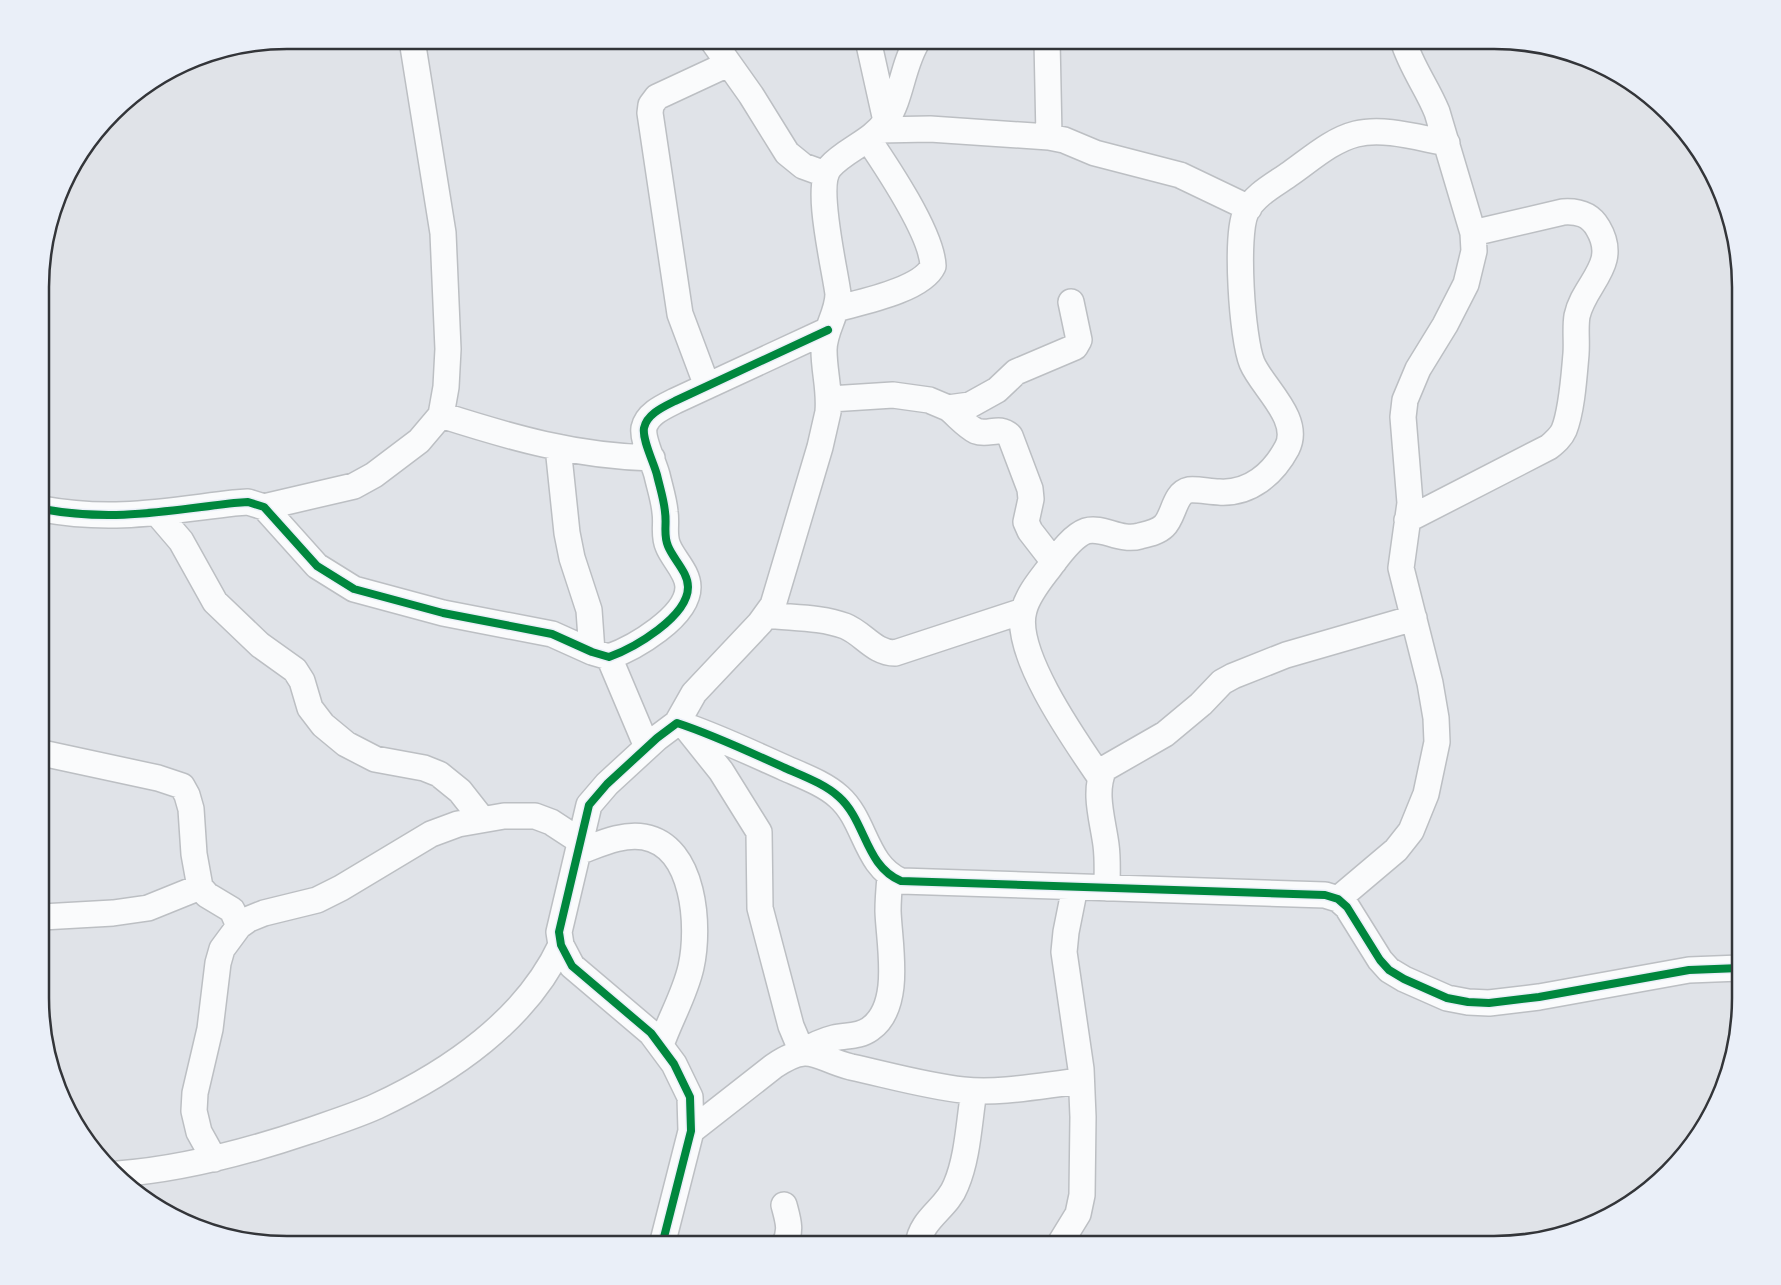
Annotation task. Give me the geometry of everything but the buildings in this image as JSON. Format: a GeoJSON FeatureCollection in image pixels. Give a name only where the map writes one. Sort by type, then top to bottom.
{"type":"FeatureCollection","features":[{"type":"Feature","properties":{"kind":"street"},"geometry":{"type":"LineString","coordinates":[[49,510],[103,516],[157,513],[248,502],[264,507],[332,492],[354,486],[374,475],[419,441],[440,415],[446,386],[448,349],[443,233],[413,49]]}},
{"type":"Feature","properties":{"kind":"street"},"geometry":{"type":"LineString","coordinates":[[718,49],[751,94],[787,153],[803,166],[825,174]]}},
{"type":"Feature","properties":{"kind":"street"},"geometry":{"type":"LineString","coordinates":[[264,507],[317,566],[354,589],[443,613],[552,634],[600,655],[659,629],[682,607],[688,586],[685,575],[666,541],[663,501],[643,430],[646,422],[658,410],[832,320],[927,276],[934,266],[931,252],[877,130],[869,49]]}},
{"type":"Feature","properties":{"kind":"street"},"geometry":{"type":"LineString","coordinates":[[664,1236],[691,1131],[690,1097],[674,1064],[661,1045],[645,1028],[581,974],[566,957],[561,945],[561,922],[589,805],[607,784],[647,747],[681,724],[694,693],[767,615],[778,594],[820,447],[830,399],[824,351],[838,294],[824,202],[825,174],[836,161],[877,130],[898,96],[906,66],[914,49]]}},
{"type":"Feature","properties":{"kind":"street"},"geometry":{"type":"LineString","coordinates":[[1047,49],[1049,137]]}},
{"type":"Feature","properties":{"kind":"street"},"geometry":{"type":"LineString","coordinates":[[1338,898],[1396,850],[1410,831],[1426,794],[1437,742],[1436,718],[1430,683],[1401,568],[1410,503],[1403,431],[1405,400],[1418,369],[1445,325],[1466,284],[1474,251],[1473,233],[1431,96],[1410,61],[1407,49]]}},
{"type":"Feature","properties":{"kind":"street"},"geometry":{"type":"LineString","coordinates":[[707,386],[680,314],[650,112],[651,105],[657,97],[728,64]]}},
{"type":"Feature","properties":{"kind":"street"},"geometry":{"type":"LineString","coordinates":[[877,130],[930,129],[1049,137],[1064,140],[1096,153],[1180,175],[1249,208]]}},
{"type":"Feature","properties":{"kind":"street"},"geometry":{"type":"LineString","coordinates":[[1100,777],[1063,722],[1041,682],[1024,635],[1023,610],[1054,562],[1074,539],[1085,532],[1094,530],[1128,539],[1156,531],[1164,526],[1172,515],[1178,498],[1189,490],[1223,492],[1250,488],[1259,482],[1281,459],[1287,449],[1291,440],[1286,417],[1276,396],[1257,373],[1248,347],[1240,248],[1242,223],[1249,208],[1263,193],[1326,148],[1354,134],[1386,133],[1446,143]]}},
{"type":"Feature","properties":{"kind":"street"},"geometry":{"type":"LineString","coordinates":[[1407,520],[1549,447],[1558,439],[1564,431],[1567,418],[1576,353],[1577,315],[1604,262],[1602,234],[1594,221],[1575,211],[1563,212],[1473,233]]}},
{"type":"Feature","properties":{"kind":"street"},"geometry":{"type":"LineString","coordinates":[[948,408],[970,405],[982,400],[997,390],[1016,372],[1075,347],[1079,340],[1071,302]]}},
{"type":"Feature","properties":{"kind":"street"},"geometry":{"type":"LineString","coordinates":[[830,399],[865,396],[912,397],[929,400],[948,408],[975,430],[982,432],[998,430],[1010,436],[1030,489],[1031,500],[1026,522],[1030,531],[1054,562]]}},
{"type":"Feature","properties":{"kind":"street"},"geometry":{"type":"LineString","coordinates":[[440,415],[508,436],[558,447],[610,457],[652,458]]}},
{"type":"Feature","properties":{"kind":"street"},"geometry":{"type":"LineString","coordinates":[[558,447],[567,534],[600,655],[647,747]]}},
{"type":"Feature","properties":{"kind":"street"},"geometry":{"type":"LineString","coordinates":[[157,513],[181,541],[215,602],[260,645],[295,670],[302,681],[310,708],[323,725],[346,744],[375,759],[424,768],[438,774],[460,791],[482,819]]}},
{"type":"Feature","properties":{"kind":"street"},"geometry":{"type":"LineString","coordinates":[[767,615],[833,622],[856,631],[883,651],[895,653],[1023,610]]}},
{"type":"Feature","properties":{"kind":"street"},"geometry":{"type":"LineString","coordinates":[[1107,888],[1108,865],[1100,795],[1100,777],[1104,769],[1165,734],[1201,704],[1222,682],[1233,676],[1286,655],[1414,618]]}},
{"type":"Feature","properties":{"kind":"street"},"geometry":{"type":"LineString","coordinates":[[681,724],[713,735],[832,791],[841,798],[873,856],[890,877],[901,881],[1309,893],[1338,898],[1347,907],[1380,960],[1389,970],[1404,980],[1447,998],[1468,1002],[1489,1003],[1539,997],[1689,970],[1732,968]]}},
{"type":"Feature","properties":{"kind":"street"},"geometry":{"type":"LineString","coordinates":[[681,724],[721,771],[759,832],[760,908],[791,1026],[802,1052]]}},
{"type":"Feature","properties":{"kind":"street"},"geometry":{"type":"LineString","coordinates":[[49,755],[158,778],[182,786],[191,809],[194,854],[200,887],[207,895],[232,910],[240,926]]}},
{"type":"Feature","properties":{"kind":"street"},"geometry":{"type":"LineString","coordinates":[[214,1159],[199,1132],[194,1110],[195,1093],[210,1029],[218,963],[222,949],[240,926],[249,919],[317,900],[341,888],[431,834],[458,824],[521,814],[535,816],[551,822],[579,847]]}},
{"type":"Feature","properties":{"kind":"street"},"geometry":{"type":"LineString","coordinates":[[579,847],[621,838],[643,836],[653,839],[668,849],[684,868],[688,879],[694,932],[691,966],[661,1045]]}},
{"type":"Feature","properties":{"kind":"street"},"geometry":{"type":"LineString","coordinates":[[691,1131],[786,1057],[802,1052],[821,1042],[861,1034],[878,1022],[889,997],[892,967],[888,912],[890,877]]}},
{"type":"Feature","properties":{"kind":"street"},"geometry":{"type":"LineString","coordinates":[[49,917],[113,913],[148,908],[200,887]]}},
{"type":"Feature","properties":{"kind":"street"},"geometry":{"type":"LineString","coordinates":[[1065,1236],[1078,1214],[1082,1195],[1083,1117],[1078,1038],[1064,952],[1075,887]]}},
{"type":"Feature","properties":{"kind":"street"},"geometry":{"type":"LineString","coordinates":[[125,1173],[171,1168],[258,1148],[383,1103],[439,1072],[495,1030],[528,997],[550,967],[561,945]]}},
{"type":"Feature","properties":{"kind":"street"},"geometry":{"type":"LineString","coordinates":[[802,1052],[813,1053],[849,1066],[945,1088],[974,1090],[1081,1081]]}},
{"type":"Feature","properties":{"kind":"street"},"geometry":{"type":"LineString","coordinates":[[920,1236],[923,1226],[950,1198],[957,1184],[974,1090]]}},
{"type":"Feature","properties":{"kind":"street"},"geometry":{"type":"LineString","coordinates":[[784,1205],[789,1226],[788,1236]]}},
{"type":"Feature","properties":{"kind":"cycle path"},"geometry":{"type":"LineString","coordinates":[[49,510],[92,515],[116,515],[162,512],[248,502],[264,507],[317,566],[354,589],[443,613],[552,634],[592,652],[609,657],[645,639],[670,620],[686,598],[688,587],[686,576],[670,551],[665,534],[663,498],[644,433],[648,419],[675,401],[828,330]]}},
{"type":"Feature","properties":{"kind":"cycle path"},"geometry":{"type":"LineString","coordinates":[[664,1236],[691,1131],[690,1097],[674,1064],[651,1033],[572,966],[561,945],[559,932],[589,805],[607,784],[657,738],[677,723],[745,750],[814,781],[833,792],[848,807],[880,865],[889,874],[901,881],[1325,895],[1338,899],[1347,907],[1380,960],[1389,970],[1404,979],[1447,998],[1468,1002],[1489,1003],[1539,997],[1689,970],[1732,968]]}}]}
